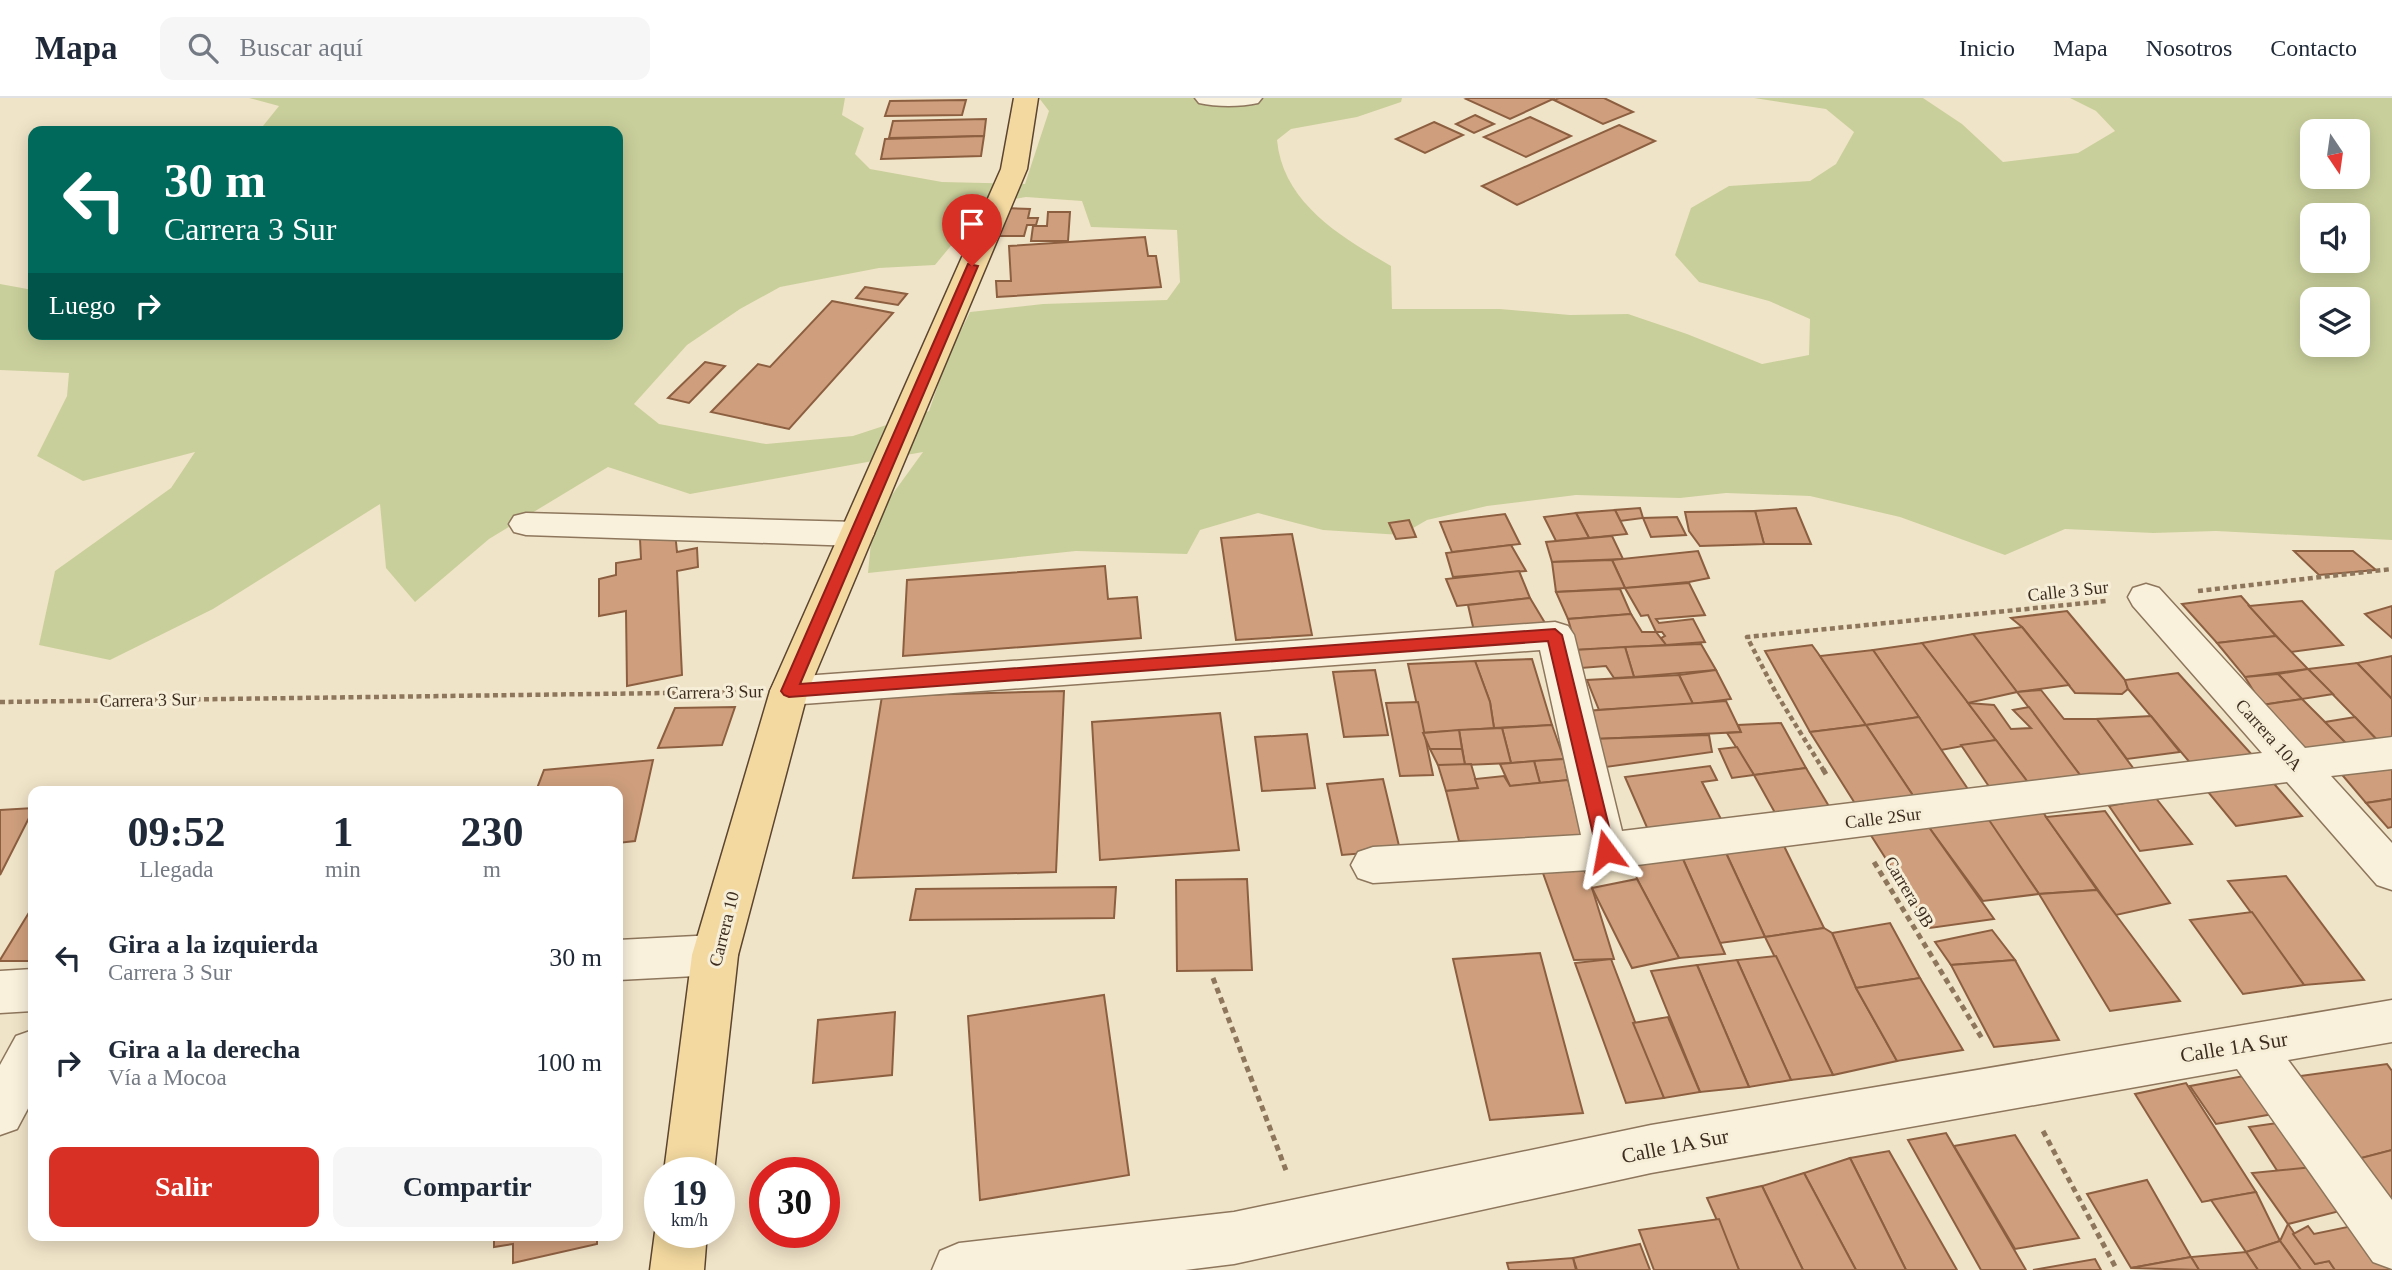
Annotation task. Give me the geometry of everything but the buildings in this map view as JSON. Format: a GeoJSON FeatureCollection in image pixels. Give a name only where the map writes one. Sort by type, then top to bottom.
{"type":"FeatureCollection","features":[{"type":"Feature","properties":{"kind":"main road","name":"Carrera 10"},"geometry":{"type":"LineString","coordinates":[[691,1157],[715,955],[789,691],[1014,169],[1026,98]]}},
{"type":"Feature","properties":{"kind":"main road"},"geometry":{"type":"LineString","coordinates":[[677,1270],[679,1248]]}},
{"type":"Feature","properties":{"kind":"street"},"geometry":{"type":"LineString","coordinates":[[1207,98],[1250,98]]}},
{"type":"Feature","properties":{"kind":"street"},"geometry":{"type":"LineString","coordinates":[[526,524],[857,534]]}},
{"type":"Feature","properties":{"kind":"street","name":"Carrera 10A"},"geometry":{"type":"LineString","coordinates":[[2147,597],[2392,872]]}},
{"type":"Feature","properties":{"kind":"street","name":"Carrera 3 Sur"},"geometry":{"type":"LineString","coordinates":[[789,691],[1555,635],[1606,851]]}},
{"type":"Feature","properties":{"kind":"street","name":"Calle 2Sur"},"geometry":{"type":"LineString","coordinates":[[1373,865],[1606,851],[2392,753]]}},
{"type":"Feature","properties":{"kind":"street"},"geometry":{"type":"LineString","coordinates":[[623,960],[715,955]]}},
{"type":"Feature","properties":{"kind":"street"},"geometry":{"type":"LineString","coordinates":[[0,992],[28,990]]}},
{"type":"Feature","properties":{"kind":"street","name":"Calle 1A Sur"},"geometry":{"type":"LineString","coordinates":[[959,1270],[1234,1238],[1651,1149],[2014,1084],[2392,1021]]}},
{"type":"Feature","properties":{"kind":"street"},"geometry":{"type":"LineString","coordinates":[[2248,1045],[2392,1243]]}},
{"type":"Feature","properties":{"kind":"street"},"geometry":{"type":"LineString","coordinates":[[0,1112],[28,1061]]}},
{"type":"Feature","properties":{"kind":"path","name":"Calle 3 Sur"},"geometry":{"type":"LineString","coordinates":[[1747,637],[2147,597],[2392,569]]}},
{"type":"Feature","properties":{"kind":"path","name":"Carrera 9B"},"geometry":{"type":"LineString","coordinates":[[1747,637],[1776,693],[1854,822],[1886,886],[2014,1084],[2117,1270]]}},
{"type":"Feature","properties":{"kind":"path","name":"Carrera 3 Sur"},"geometry":{"type":"LineString","coordinates":[[0,702],[789,691]]}},
{"type":"Feature","properties":{"kind":"path"},"geometry":{"type":"LineString","coordinates":[[1213,978],[1292,1185]]}},
{"type":"Feature","properties":{"kind":"green space"},"geometry":{"type":"Polygon","coordinates":[[[249,98],[845,98],[842,115],[864,128],[855,154],[870,169],[942,182],[1025,184],[1049,111],[1039,98],[1402,98],[1401,102],[1357,117],[1291,129],[1277,140],[1290,182],[1303,200],[1335,230],[1391,266],[1392,309],[1500,309],[1570,315],[1628,314],[1762,364],[1809,355],[1810,319],[1769,301],[1699,282],[1675,255],[1691,208],[1729,186],[1810,181],[1836,164],[1854,132],[1826,109],[1754,98],[1923,98],[1962,124],[2003,162],[2078,153],[2115,131],[2096,111],[2070,98],[2392,98],[2392,540],[2216,531],[2153,533],[2065,529],[2005,555],[1900,517],[1810,496],[1726,493],[1680,498],[1576,495],[1487,506],[1427,520],[1401,535],[1323,530],[1258,513],[1200,530],[1187,554],[1076,551],[868,573],[873,521],[923,452],[690,494],[608,467],[489,539],[415,602],[386,568],[380,504],[213,609],[110,660],[39,645],[55,571],[171,488],[195,452],[83,481],[37,456],[67,396],[69,373],[0,370],[0,284],[28,289],[28,340],[623,340],[623,126],[263,126],[279,106],[249,98]],[[1026,197],[967,207],[959,236],[935,265],[879,268],[780,287],[740,309],[687,345],[634,404],[659,424],[766,444],[853,436],[929,411],[947,359],[970,312],[1043,304],[1167,300],[1180,282],[1177,230],[1091,227],[1082,201],[1026,197]]]}},
{"type":"Feature","properties":{"kind":"route"},"geometry":{"type":"LineString","coordinates":[[972,266],[789,691],[1555,635],[1606,851]]}}]}
